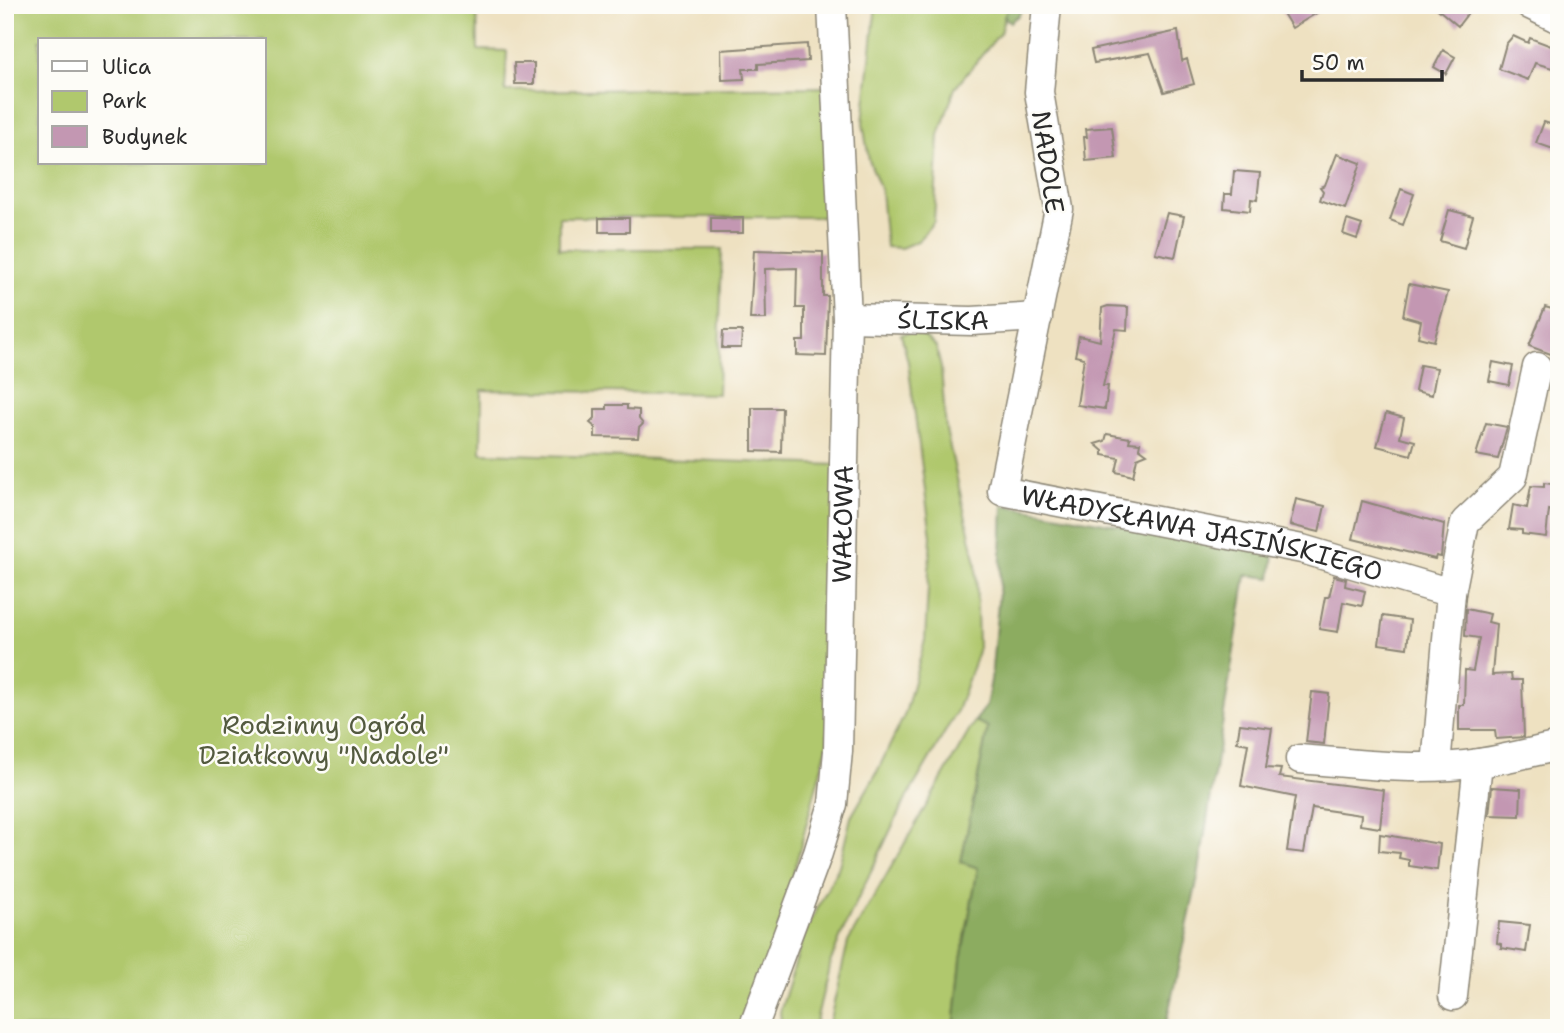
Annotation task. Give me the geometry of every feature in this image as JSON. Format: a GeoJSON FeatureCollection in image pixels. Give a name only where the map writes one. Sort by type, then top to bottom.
{"type":"FeatureCollection","features":[{"type":"Feature","properties":{"kind":"street","name":"WAŁOWA"},"geometry":{"type":"LineString","coordinates":[[753,1028],[818,853],[833,804],[838,751],[847,318],[832,5]]}},
{"type":"Feature","properties":{"kind":"street","name":"NADOLE"},"geometry":{"type":"LineString","coordinates":[[1038,317],[1059,209],[1039,92],[1047,5]]}},
{"type":"Feature","properties":{"kind":"street"},"geometry":{"type":"LineString","coordinates":[[1530,5],[1559,19]]}},
{"type":"Feature","properties":{"kind":"street","name":"ŚLISKA"},"geometry":{"type":"LineString","coordinates":[[847,318],[972,321],[1038,317]]}},
{"type":"Feature","properties":{"kind":"street","name":"WŁADYSŁAWA JASIŃSKIEGO"},"geometry":{"type":"LineString","coordinates":[[1038,317],[1002,491],[1302,549],[1451,593]]}},
{"type":"Feature","properties":{"kind":"street"},"geometry":{"type":"LineString","coordinates":[[1436,766],[1451,593],[1465,523],[1513,477],[1537,367]]}},
{"type":"Feature","properties":{"kind":"street"},"geometry":{"type":"LineString","coordinates":[[1300,759],[1381,766],[1436,766],[1478,763],[1559,746]]}},
{"type":"Feature","properties":{"kind":"street"},"geometry":{"type":"LineString","coordinates":[[1453,996],[1478,763]]}},
{"type":"Feature","properties":{"kind":"green space","name":"Rodzinny Ogród Działkowy \"Nadole\""},"geometry":{"type":"Polygon","coordinates":[[[5,5],[477,5],[478,50],[507,51],[505,91],[829,87],[835,217],[559,217],[559,249],[722,249],[718,394],[482,390],[481,453],[837,465],[828,743],[774,946],[742,1028],[5,1028],[5,5]]]}},
{"type":"Feature","properties":{"kind":"green space"},"geometry":{"type":"Polygon","coordinates":[[[876,5],[1008,5],[1000,33],[955,88],[939,135],[934,221],[918,241],[901,248],[886,247],[881,190],[869,160],[863,123],[876,5]]]}},
{"type":"Feature","properties":{"kind":"green space"},"geometry":{"type":"Polygon","coordinates":[[[1008,5],[1023,5],[1019,15],[1010,22],[1004,17],[1008,5]]]}},
{"type":"Feature","properties":{"kind":"green space"},"geometry":{"type":"Polygon","coordinates":[[[918,330],[936,347],[941,368],[946,430],[976,563],[978,651],[957,711],[900,810],[845,926],[830,963],[815,1025],[813,1028],[782,1028],[780,1012],[804,935],[839,866],[851,817],[876,774],[905,714],[925,640],[931,536],[908,362],[901,334],[918,330]]]}},
{"type":"Feature","properties":{"kind":"green space"},"geometry":{"type":"Polygon","coordinates":[[[1003,505],[1274,553],[1271,578],[1246,575],[1198,877],[1165,1028],[954,1028],[961,960],[978,868],[961,862],[988,727],[975,721],[986,706],[991,680],[1000,580],[1003,505]]]}},
{"type":"Feature","properties":{"kind":"green space"},"geometry":{"type":"Polygon","coordinates":[[[975,721],[988,726],[961,862],[978,867],[961,960],[954,1028],[828,1028],[848,942],[975,721]]]}},
{"type":"Feature","properties":{"kind":"building"},"geometry":{"type":"Polygon","coordinates":[[[1278,5],[1330,5],[1292,28],[1278,5]]]}},
{"type":"Feature","properties":{"kind":"building"},"geometry":{"type":"Polygon","coordinates":[[[1433,5],[1474,5],[1458,26],[1433,5]]]}},
{"type":"Feature","properties":{"kind":"building"},"geometry":{"type":"Polygon","coordinates":[[[1178,31],[1182,61],[1187,59],[1194,84],[1164,92],[1150,53],[1094,63],[1091,50],[1178,31]]]}},
{"type":"Feature","properties":{"kind":"building"},"geometry":{"type":"Polygon","coordinates":[[[1513,36],[1528,43],[1530,38],[1559,49],[1559,70],[1535,63],[1528,80],[1499,69],[1506,44],[1513,36]]]}},
{"type":"Feature","properties":{"kind":"building"},"geometry":{"type":"Polygon","coordinates":[[[807,44],[808,61],[758,64],[758,69],[743,69],[744,79],[722,80],[721,50],[807,44]]]}},
{"type":"Feature","properties":{"kind":"building"},"geometry":{"type":"Polygon","coordinates":[[[1443,50],[1455,57],[1446,74],[1434,67],[1443,50]]]}},
{"type":"Feature","properties":{"kind":"building"},"geometry":{"type":"Polygon","coordinates":[[[514,63],[534,63],[534,84],[515,84],[514,63]]]}},
{"type":"Feature","properties":{"kind":"building"},"geometry":{"type":"Polygon","coordinates":[[[1544,122],[1559,127],[1559,151],[1536,143],[1544,122]]]}},
{"type":"Feature","properties":{"kind":"building"},"geometry":{"type":"Polygon","coordinates":[[[1112,127],[1116,158],[1086,161],[1086,129],[1112,127]]]}},
{"type":"Feature","properties":{"kind":"building"},"geometry":{"type":"Polygon","coordinates":[[[1337,154],[1361,163],[1345,209],[1320,200],[1323,191],[1320,187],[1325,185],[1337,154]]]}},
{"type":"Feature","properties":{"kind":"building"},"geometry":{"type":"Polygon","coordinates":[[[1234,171],[1260,173],[1257,200],[1251,199],[1250,211],[1224,208],[1225,194],[1232,194],[1234,171]]]}},
{"type":"Feature","properties":{"kind":"building"},"geometry":{"type":"Polygon","coordinates":[[[1401,189],[1414,194],[1403,225],[1390,220],[1401,189]]]}},
{"type":"Feature","properties":{"kind":"building"},"geometry":{"type":"Polygon","coordinates":[[[1449,210],[1473,216],[1464,248],[1440,241],[1449,210]]]}},
{"type":"Feature","properties":{"kind":"building"},"geometry":{"type":"Polygon","coordinates":[[[1167,213],[1184,216],[1175,257],[1155,253],[1167,213]]]}},
{"type":"Feature","properties":{"kind":"building"},"geometry":{"type":"Polygon","coordinates":[[[599,218],[629,218],[629,232],[599,232],[599,218]]]}},
{"type":"Feature","properties":{"kind":"building"},"geometry":{"type":"Polygon","coordinates":[[[711,218],[743,218],[743,233],[711,233],[711,218]]]}},
{"type":"Feature","properties":{"kind":"building"},"geometry":{"type":"Polygon","coordinates":[[[1347,220],[1362,225],[1357,239],[1343,234],[1347,220]]]}},
{"type":"Feature","properties":{"kind":"building"},"geometry":{"type":"Polygon","coordinates":[[[754,250],[823,252],[823,296],[828,296],[826,356],[797,355],[797,341],[804,341],[804,308],[796,308],[797,268],[765,269],[766,319],[750,319],[754,250]]]}},
{"type":"Feature","properties":{"kind":"building"},"geometry":{"type":"Polygon","coordinates":[[[1409,284],[1448,292],[1434,341],[1418,337],[1421,321],[1403,316],[1409,284]]]}},
{"type":"Feature","properties":{"kind":"building"},"geometry":{"type":"Polygon","coordinates":[[[1128,307],[1127,330],[1116,329],[1103,386],[1108,386],[1105,409],[1077,405],[1084,358],[1075,356],[1079,336],[1100,341],[1102,308],[1128,307]]]}},
{"type":"Feature","properties":{"kind":"building"},"geometry":{"type":"Polygon","coordinates":[[[1545,307],[1559,311],[1559,357],[1529,346],[1545,307]]]}},
{"type":"Feature","properties":{"kind":"building"},"geometry":{"type":"Polygon","coordinates":[[[723,331],[742,331],[741,348],[722,348],[723,331]]]}},
{"type":"Feature","properties":{"kind":"building"},"geometry":{"type":"Polygon","coordinates":[[[1493,362],[1513,366],[1509,385],[1489,381],[1493,362]]]}},
{"type":"Feature","properties":{"kind":"building"},"geometry":{"type":"Polygon","coordinates":[[[1420,365],[1437,368],[1432,395],[1415,391],[1420,365]]]}},
{"type":"Feature","properties":{"kind":"building"},"geometry":{"type":"Polygon","coordinates":[[[607,405],[627,405],[627,409],[639,410],[639,419],[643,424],[639,428],[638,438],[595,437],[595,427],[590,423],[595,418],[595,409],[607,409],[607,405]]]}},
{"type":"Feature","properties":{"kind":"building"},"geometry":{"type":"Polygon","coordinates":[[[752,408],[782,408],[781,452],[752,451],[752,408]]]}},
{"type":"Feature","properties":{"kind":"building"},"geometry":{"type":"Polygon","coordinates":[[[1386,413],[1404,418],[1400,437],[1415,441],[1411,455],[1377,446],[1386,413]]]}},
{"type":"Feature","properties":{"kind":"building"},"geometry":{"type":"Polygon","coordinates":[[[1486,423],[1507,427],[1498,459],[1476,455],[1486,423]]]}},
{"type":"Feature","properties":{"kind":"building"},"geometry":{"type":"Polygon","coordinates":[[[1107,434],[1130,438],[1129,442],[1140,443],[1139,448],[1147,454],[1137,458],[1133,476],[1116,472],[1119,458],[1103,455],[1103,451],[1095,444],[1105,441],[1107,434]]]}},
{"type":"Feature","properties":{"kind":"building"},"geometry":{"type":"Polygon","coordinates":[[[1544,483],[1559,485],[1557,512],[1549,510],[1546,537],[1522,534],[1522,530],[1509,529],[1513,505],[1527,508],[1531,486],[1544,487],[1544,483]]]}},
{"type":"Feature","properties":{"kind":"building"},"geometry":{"type":"Polygon","coordinates":[[[1296,499],[1325,506],[1319,532],[1290,525],[1296,499]]]}},
{"type":"Feature","properties":{"kind":"building"},"geometry":{"type":"Polygon","coordinates":[[[1362,501],[1444,524],[1441,557],[1436,556],[1435,559],[1353,539],[1362,501]]]}},
{"type":"Feature","properties":{"kind":"building"},"geometry":{"type":"Polygon","coordinates":[[[1334,576],[1346,579],[1345,586],[1365,591],[1362,606],[1343,602],[1338,632],[1319,629],[1325,597],[1329,597],[1334,576]]]}},
{"type":"Feature","properties":{"kind":"building"},"geometry":{"type":"Polygon","coordinates":[[[1466,609],[1490,614],[1488,622],[1496,624],[1492,675],[1511,674],[1512,680],[1522,680],[1524,737],[1496,739],[1495,730],[1459,730],[1459,705],[1464,705],[1465,670],[1473,671],[1479,638],[1465,636],[1466,609]]]}},
{"type":"Feature","properties":{"kind":"building"},"geometry":{"type":"Polygon","coordinates":[[[1383,616],[1410,620],[1407,648],[1379,644],[1383,616]]]}},
{"type":"Feature","properties":{"kind":"building"},"geometry":{"type":"Polygon","coordinates":[[[1312,692],[1329,694],[1324,744],[1306,742],[1312,692]]]}},
{"type":"Feature","properties":{"kind":"building"},"geometry":{"type":"Polygon","coordinates":[[[1240,724],[1272,728],[1266,768],[1281,769],[1279,777],[1384,790],[1380,828],[1360,825],[1361,815],[1312,808],[1304,853],[1287,851],[1295,797],[1241,786],[1248,744],[1237,742],[1240,724]]]}},
{"type":"Feature","properties":{"kind":"building"},"geometry":{"type":"Polygon","coordinates":[[[1492,787],[1521,789],[1520,816],[1489,815],[1492,787]]]}},
{"type":"Feature","properties":{"kind":"building"},"geometry":{"type":"Polygon","coordinates":[[[1380,834],[1440,844],[1437,870],[1409,866],[1409,860],[1399,858],[1400,853],[1379,851],[1380,834]]]}},
{"type":"Feature","properties":{"kind":"building"},"geometry":{"type":"Polygon","coordinates":[[[1499,922],[1530,925],[1526,952],[1501,948],[1501,944],[1497,943],[1499,922]]]}}]}
